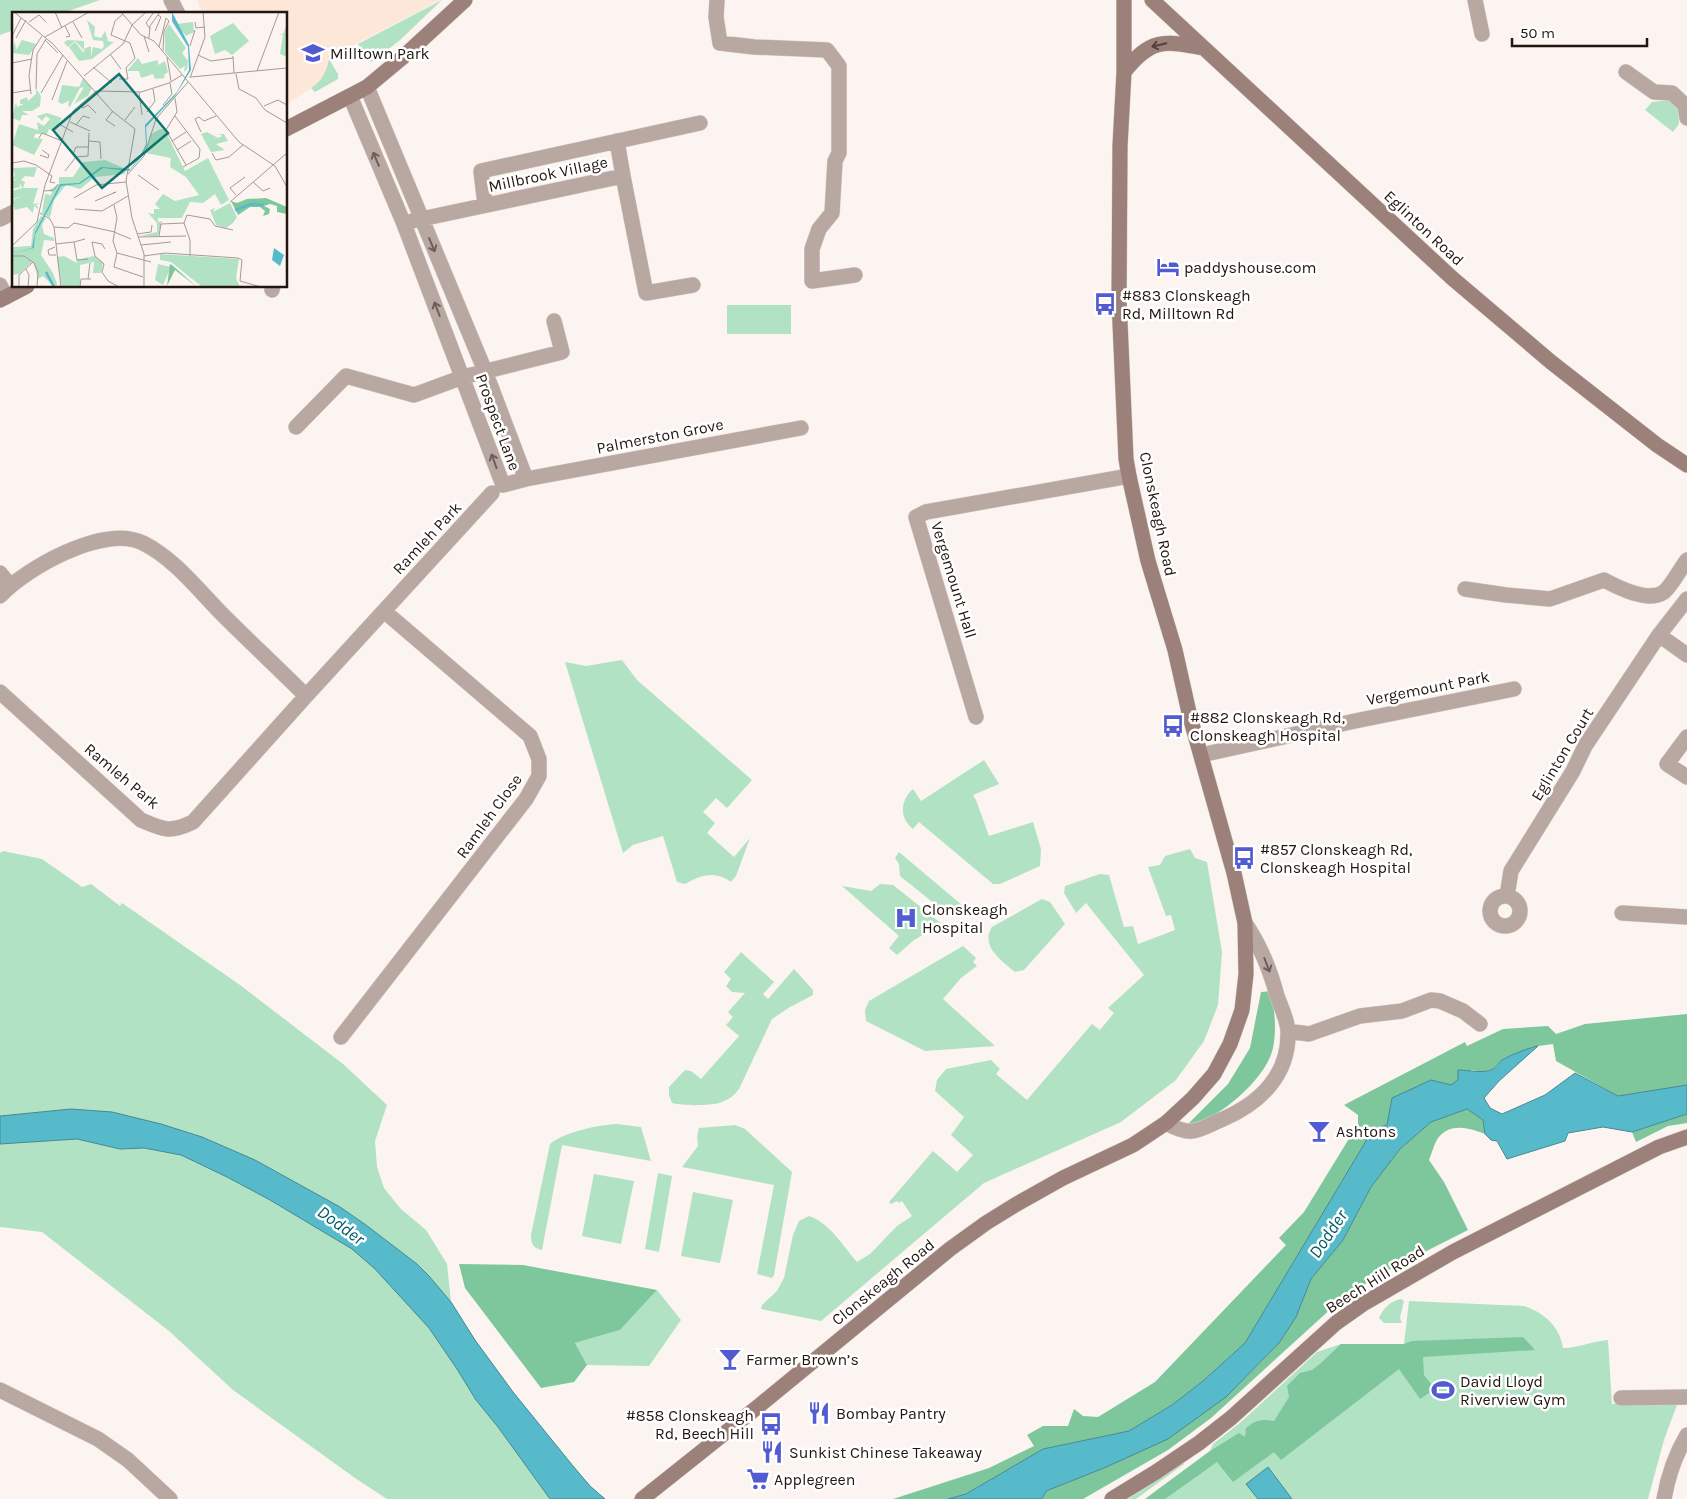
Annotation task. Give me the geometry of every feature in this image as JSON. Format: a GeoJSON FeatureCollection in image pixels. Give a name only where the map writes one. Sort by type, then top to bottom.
{"type":"FeatureCollection","features":[{"type":"Feature","properties":{"kind":"main road"},"geometry":{"type":"LineString","coordinates":[[288,128],[367,87],[465,0]]}},
{"type":"Feature","properties":{"kind":"main road","name":"Clonskeagh Road"},"geometry":{"type":"LineString","coordinates":[[642,1499],[979,1228],[1063,1178],[1133,1145],[1166,1123],[1193,1098],[1214,1074],[1230,1044],[1242,1010],[1246,974],[1244,922],[1234,873],[1190,717],[1175,650],[1148,561],[1128,476],[1119,300],[1120,146],[1124,72],[1124,0]]}},
{"type":"Feature","properties":{"kind":"main road","name":"Eglinton Road"},"geometry":{"type":"LineString","coordinates":[[1152,0],[1452,278],[1551,362],[1657,445],[1687,466]]}},
{"type":"Feature","properties":{"kind":"main road"},"geometry":{"type":"LineString","coordinates":[[1124,72],[1148,47],[1165,42],[1204,48]]}},
{"type":"Feature","properties":{"kind":"main road"},"geometry":{"type":"LineString","coordinates":[[2,294],[21,288]]}},
{"type":"Feature","properties":{"kind":"main road","name":"Beech Hill Road"},"geometry":{"type":"LineString","coordinates":[[1112,1499],[1170,1462],[1224,1423],[1336,1323],[1362,1304],[1452,1252],[1659,1147],[1687,1137]]}},
{"type":"Feature","properties":{"kind":"street"},"geometry":{"type":"LineString","coordinates":[[171,0],[177,12]]}},
{"type":"Feature","properties":{"kind":"street"},"geometry":{"type":"LineString","coordinates":[[717,0],[716,17],[720,43],[754,47],[827,50],[839,66],[839,153],[835,161],[832,213],[819,229],[812,249],[812,281],[855,275]]}},
{"type":"Feature","properties":{"kind":"street"},"geometry":{"type":"LineString","coordinates":[[1475,0],[1482,34]]}},
{"type":"Feature","properties":{"kind":"street"},"geometry":{"type":"LineString","coordinates":[[1626,72],[1654,92],[1672,93],[1685,105],[1687,118]]}},
{"type":"Feature","properties":{"kind":"street","name":"Prospect Lane"},"geometry":{"type":"LineString","coordinates":[[350,96],[404,224],[503,485],[526,479],[485,371],[367,87]]}},
{"type":"Feature","properties":{"kind":"street"},"geometry":{"type":"LineString","coordinates":[[485,205],[481,171],[700,123]]}},
{"type":"Feature","properties":{"kind":"street"},"geometry":{"type":"LineString","coordinates":[[617,141],[623,176]]}},
{"type":"Feature","properties":{"kind":"street","name":"Millbrook Village"},"geometry":{"type":"LineString","coordinates":[[404,224],[623,176],[646,294],[693,285]]}},
{"type":"Feature","properties":{"kind":"street"},"geometry":{"type":"LineString","coordinates":[[0,220],[12,213]]}},
{"type":"Feature","properties":{"kind":"street"},"geometry":{"type":"LineString","coordinates":[[296,427],[346,376],[414,395],[463,377],[562,352],[554,321]]}},
{"type":"Feature","properties":{"kind":"street","name":"Palmerston Grove"},"geometry":{"type":"LineString","coordinates":[[526,479],[801,428]]}},
{"type":"Feature","properties":{"kind":"street","name":"Vergemount Hall"},"geometry":{"type":"LineString","coordinates":[[976,717],[916,517],[926,512],[1128,476]]}},
{"type":"Feature","properties":{"kind":"street","name":"Ramleh Park"},"geometry":{"type":"LineString","coordinates":[[0,692],[141,820],[161,829],[179,829],[194,822],[306,696],[492,493]]}},
{"type":"Feature","properties":{"kind":"street"},"geometry":{"type":"LineString","coordinates":[[0,573],[5,591],[54,559],[78,547],[96,541],[124,538],[142,542],[170,561],[306,696]]}},
{"type":"Feature","properties":{"kind":"street"},"geometry":{"type":"LineString","coordinates":[[1464,589],[1506,596],[1550,599],[1604,580],[1637,594],[1654,596],[1664,592],[1687,560]]}},
{"type":"Feature","properties":{"kind":"street","name":"Eglinton Court"},"geometry":{"type":"LineString","coordinates":[[1507,896],[1511,870],[1573,771],[1585,746],[1659,635],[1687,598]]}},
{"type":"Feature","properties":{"kind":"street","name":"Ramleh Close"},"geometry":{"type":"LineString","coordinates":[[341,1037],[526,798],[539,776],[539,759],[530,736],[384,611]]}},
{"type":"Feature","properties":{"kind":"street"},"geometry":{"type":"LineString","coordinates":[[1659,635],[1687,655]]}},
{"type":"Feature","properties":{"kind":"street","name":"Vergemount Park"},"geometry":{"type":"LineString","coordinates":[[1201,755],[1354,721],[1514,689]]}},
{"type":"Feature","properties":{"kind":"street"},"geometry":{"type":"LineString","coordinates":[[1687,737],[1668,764],[1687,777]]}},
{"type":"Feature","properties":{"kind":"street"},"geometry":{"type":"LineString","coordinates":[[1622,913],[1687,917]]}},
{"type":"Feature","properties":{"kind":"street","name":"Clonskeagh Road"},"geometry":{"type":"LineString","coordinates":[[1166,1123],[1181,1131],[1191,1132],[1230,1116],[1258,1099],[1282,1069],[1288,1031],[1274,982],[1258,943],[1244,922]]}},
{"type":"Feature","properties":{"kind":"street"},"geometry":{"type":"LineString","coordinates":[[1288,1031],[1309,1034],[1360,1016],[1402,1011],[1431,1000],[1440,1001],[1463,1011],[1480,1024]]}},
{"type":"Feature","properties":{"kind":"street"},"geometry":{"type":"LineString","coordinates":[[0,1390],[98,1439],[128,1460],[170,1499]]}},
{"type":"Feature","properties":{"kind":"street"},"geometry":{"type":"LineString","coordinates":[[1621,1398],[1687,1397]]}},
{"type":"Feature","properties":{"kind":"street"},"geometry":{"type":"LineString","coordinates":[[1664,1499],[1677,1453],[1687,1435]]}},
{"type":"Feature","properties":{"kind":"shaded area","name":"Milltown Park"},"geometry":{"type":"Polygon","coordinates":[[[197,0],[440,0],[329,58],[325,73],[320,82],[288,104],[288,12],[201,12],[197,0]]]}},
{"type":"Feature","properties":{"kind":"green space"},"geometry":{"type":"Polygon","coordinates":[[[0,0],[100,0],[66,12],[12,12],[12,31],[0,35],[0,0]]]}},
{"type":"Feature","properties":{"kind":"green space"},"geometry":{"type":"Polygon","coordinates":[[[442,0],[399,41],[371,62],[366,59],[358,44],[442,0]]]}},
{"type":"Feature","properties":{"kind":"green space"},"geometry":{"type":"Polygon","coordinates":[[[329,59],[338,74],[338,79],[315,92],[311,88],[323,75],[329,59]]]}},
{"type":"Feature","properties":{"kind":"green space"},"geometry":{"type":"Polygon","coordinates":[[[1670,100],[1678,106],[1679,124],[1673,132],[1645,110],[1652,102],[1670,100]]]}},
{"type":"Feature","properties":{"kind":"green space"},"geometry":{"type":"Polygon","coordinates":[[[727,305],[791,305],[791,334],[727,334],[727,305]]]}},
{"type":"Feature","properties":{"kind":"green space"},"geometry":{"type":"Polygon","coordinates":[[[622,660],[637,680],[752,780],[727,808],[716,798],[703,812],[715,823],[707,833],[734,857],[750,838],[736,876],[731,882],[719,876],[708,875],[696,878],[685,884],[677,882],[663,836],[633,845],[623,853],[565,662],[586,666],[622,660]]]}},
{"type":"Feature","properties":{"kind":"green space"},"geometry":{"type":"Polygon","coordinates":[[[984,760],[999,784],[973,795],[989,836],[1033,822],[1041,849],[1040,866],[1000,884],[993,884],[919,822],[913,829],[903,814],[906,799],[913,789],[921,801],[984,760]]]}},
{"type":"Feature","properties":{"kind":"green space"},"geometry":{"type":"Polygon","coordinates":[[[1190,849],[1195,858],[1207,862],[1222,952],[1218,1005],[1204,1041],[1176,1080],[1121,1122],[984,1183],[821,1321],[761,1309],[762,1305],[777,1291],[784,1278],[793,1235],[799,1221],[809,1216],[817,1219],[830,1229],[857,1262],[870,1254],[897,1226],[912,1216],[902,1201],[891,1204],[889,1202],[933,1151],[957,1172],[973,1155],[951,1135],[964,1117],[935,1091],[937,1080],[946,1069],[991,1060],[1000,1069],[996,1074],[1027,1100],[1092,1024],[1100,1030],[1114,1013],[1108,1008],[1144,975],[1086,903],[1076,913],[1064,893],[1065,886],[1100,874],[1109,875],[1124,927],[1133,926],[1138,944],[1175,930],[1171,915],[1166,916],[1148,867],[1160,865],[1165,856],[1190,849]]]}},
{"type":"Feature","properties":{"kind":"green space"},"geometry":{"type":"Polygon","coordinates":[[[3,851],[42,859],[82,887],[91,884],[120,906],[122,903],[240,985],[343,1064],[387,1105],[375,1141],[377,1167],[384,1188],[401,1209],[426,1230],[447,1264],[451,1302],[475,1340],[513,1392],[573,1466],[590,1486],[605,1499],[387,1499],[233,1390],[169,1331],[42,1232],[0,1227],[0,853],[3,851]]]}},
{"type":"Feature","properties":{"kind":"green space"},"geometry":{"type":"Polygon","coordinates":[[[899,852],[969,911],[951,917],[900,876],[899,864],[895,858],[899,852]]]}},
{"type":"Feature","properties":{"kind":"green space"},"geometry":{"type":"Polygon","coordinates":[[[880,884],[893,885],[942,924],[914,940],[897,955],[889,948],[899,936],[842,886],[871,891],[880,884]]]}},
{"type":"Feature","properties":{"kind":"green space"},"geometry":{"type":"Polygon","coordinates":[[[1042,899],[1050,902],[1065,924],[1024,970],[1015,972],[994,952],[990,946],[989,934],[992,927],[1042,899]]]}},
{"type":"Feature","properties":{"kind":"green space"},"geometry":{"type":"Polygon","coordinates":[[[963,946],[976,958],[973,962],[977,966],[961,978],[943,999],[995,1046],[925,1051],[866,1021],[865,1010],[869,1001],[963,946]]]}},
{"type":"Feature","properties":{"kind":"green space"},"geometry":{"type":"Polygon","coordinates":[[[741,952],[774,982],[763,994],[768,999],[794,969],[813,990],[813,995],[772,1019],[739,1089],[732,1097],[712,1104],[690,1105],[672,1103],[669,1087],[685,1070],[691,1071],[701,1079],[739,1036],[726,1025],[733,1017],[728,1012],[745,993],[732,992],[726,986],[731,979],[724,972],[741,952]]]}},
{"type":"Feature","properties":{"kind":"green space"},"geometry":{"type":"Polygon","coordinates":[[[1272,991],[1275,1034],[1270,1058],[1264,1068],[1248,1088],[1229,1105],[1207,1118],[1188,1124],[1228,1084],[1250,1048],[1261,992],[1272,991]]]}},
{"type":"Feature","properties":{"kind":"green space"},"geometry":{"type":"Polygon","coordinates":[[[1687,1014],[1687,1085],[1685,1086],[1618,1096],[1556,1061],[1553,1044],[1531,1047],[1521,1053],[1503,1059],[1493,1069],[1483,1072],[1472,1070],[1450,1086],[1431,1080],[1387,1125],[1370,1130],[1366,1141],[1245,1343],[1203,1381],[1172,1405],[1129,1431],[1043,1449],[966,1494],[948,1499],[893,1499],[989,1468],[1034,1446],[1027,1435],[1043,1426],[1068,1426],[1074,1409],[1083,1416],[1098,1417],[1155,1382],[1286,1245],[1279,1238],[1304,1212],[1358,1124],[1358,1115],[1344,1105],[1465,1042],[1467,1046],[1503,1029],[1548,1026],[1556,1034],[1585,1024],[1687,1014]]]}},
{"type":"Feature","properties":{"kind":"green space"},"geometry":{"type":"Polygon","coordinates":[[[1467,1109],[1483,1120],[1485,1134],[1467,1128],[1448,1130],[1438,1138],[1429,1160],[1444,1182],[1468,1230],[1387,1271],[1345,1296],[1211,1418],[1168,1450],[1083,1499],[1042,1499],[1046,1491],[1104,1468],[1226,1397],[1279,1343],[1296,1317],[1311,1279],[1343,1240],[1371,1187],[1400,1149],[1431,1122],[1467,1109]]]}},
{"type":"Feature","properties":{"kind":"green space"},"geometry":{"type":"Polygon","coordinates":[[[1687,1114],[1687,1123],[1668,1126],[1636,1142],[1632,1132],[1687,1114]]]}},
{"type":"Feature","properties":{"kind":"green space"},"geometry":{"type":"Polygon","coordinates":[[[616,1124],[641,1127],[651,1161],[562,1145],[542,1250],[536,1248],[532,1243],[531,1235],[550,1144],[572,1133],[616,1124]]]}},
{"type":"Feature","properties":{"kind":"green space"},"geometry":{"type":"Polygon","coordinates":[[[735,1125],[745,1129],[792,1172],[772,1278],[757,1274],[774,1185],[682,1167],[698,1146],[699,1128],[735,1125]]]}},
{"type":"Feature","properties":{"kind":"green space"},"geometry":{"type":"Polygon","coordinates":[[[658,1173],[672,1176],[659,1252],[645,1249],[658,1173]]]}},
{"type":"Feature","properties":{"kind":"green space"},"geometry":{"type":"Polygon","coordinates":[[[594,1174],[634,1181],[621,1244],[582,1236],[594,1174]]]}},
{"type":"Feature","properties":{"kind":"green space"},"geometry":{"type":"Polygon","coordinates":[[[693,1192],[733,1200],[720,1263],[681,1256],[693,1192]]]}},
{"type":"Feature","properties":{"kind":"green space"},"geometry":{"type":"Polygon","coordinates":[[[459,1264],[523,1265],[657,1290],[620,1330],[575,1343],[587,1365],[574,1382],[541,1388],[465,1288],[459,1264]]]}},
{"type":"Feature","properties":{"kind":"green space"},"geometry":{"type":"Polygon","coordinates":[[[657,1290],[681,1320],[649,1366],[587,1365],[575,1343],[620,1330],[657,1290]]]}},
{"type":"Feature","properties":{"kind":"green space"},"geometry":{"type":"Polygon","coordinates":[[[1401,1299],[1404,1301],[1400,1318],[1402,1323],[1384,1323],[1379,1318],[1382,1311],[1391,1303],[1401,1299]]]}},
{"type":"Feature","properties":{"kind":"green space","name":"David Lloyd Riverview Gym"},"geometry":{"type":"Polygon","coordinates":[[[1409,1301],[1524,1306],[1538,1312],[1550,1321],[1558,1333],[1563,1348],[1608,1340],[1612,1404],[1678,1402],[1664,1440],[1648,1499],[1145,1499],[1210,1451],[1213,1444],[1241,1422],[1317,1352],[1341,1344],[1404,1344],[1409,1301]]]}},
{"type":"Feature","properties":{"kind":"green space"},"geometry":{"type":"Polygon","coordinates":[[[1523,1337],[1535,1350],[1423,1357],[1424,1375],[1435,1389],[1420,1399],[1399,1369],[1281,1460],[1274,1452],[1233,1482],[1217,1462],[1165,1499],[1145,1499],[1210,1451],[1239,1433],[1245,1437],[1246,1428],[1253,1423],[1263,1420],[1274,1421],[1289,1397],[1287,1386],[1300,1373],[1312,1370],[1321,1363],[1341,1344],[1404,1344],[1412,1341],[1523,1337]]]}},
{"type":"Feature","properties":{"kind":"green space"},"geometry":{"type":"Polygon","coordinates":[[[1183,1463],[1136,1499],[1128,1499],[1183,1463]]]}},
{"type":"Feature","properties":{"kind":"water","name":"Dodder"},"geometry":{"type":"Polygon","coordinates":[[[1538,1046],[1499,1081],[1484,1098],[1490,1108],[1502,1114],[1545,1095],[1575,1073],[1618,1096],[1687,1085],[1687,1114],[1632,1132],[1603,1127],[1568,1133],[1565,1141],[1507,1159],[1497,1141],[1491,1140],[1485,1134],[1483,1120],[1467,1109],[1431,1122],[1400,1149],[1371,1187],[1343,1240],[1311,1279],[1296,1317],[1279,1343],[1226,1397],[1168,1439],[1104,1468],[1046,1491],[1042,1499],[948,1499],[966,1494],[1043,1449],[1129,1431],[1172,1405],[1203,1381],[1245,1343],[1366,1141],[1370,1130],[1387,1125],[1392,1098],[1431,1080],[1451,1085],[1458,1080],[1458,1070],[1481,1072],[1490,1070],[1504,1059],[1538,1046]]]}},
{"type":"Feature","properties":{"kind":"water","name":"Dodder"},"geometry":{"type":"Polygon","coordinates":[[[71,1109],[112,1112],[161,1124],[202,1137],[255,1160],[340,1207],[366,1225],[417,1264],[429,1276],[451,1302],[475,1340],[513,1392],[590,1486],[605,1499],[550,1499],[476,1400],[429,1328],[375,1269],[352,1249],[270,1200],[181,1155],[144,1148],[120,1149],[77,1139],[0,1144],[0,1116],[71,1109]]]}},
{"type":"Feature","properties":{"kind":"water"},"geometry":{"type":"Polygon","coordinates":[[[1268,1467],[1292,1499],[1258,1499],[1246,1484],[1268,1467]]]}},
{"type":"Feature","properties":{"kind":"place","name":"Milltown Park"},"geometry":{"type":"Point","coordinates":[313,53]}},
{"type":"Feature","properties":{"kind":"place","name":"paddyshouse.com"},"geometry":{"type":"Point","coordinates":[1168,267]}},
{"type":"Feature","properties":{"kind":"place","name":"#883 Clonskeagh Rd, Milltown Rd"},"geometry":{"type":"Point","coordinates":[1105,304]}},
{"type":"Feature","properties":{"kind":"place","name":"#882 Clonskeagh Rd, Clonskeagh Hospital"},"geometry":{"type":"Point","coordinates":[1173,726]}},
{"type":"Feature","properties":{"kind":"place","name":"#857 Clonskeagh Rd, Clonskeagh Hospital"},"geometry":{"type":"Point","coordinates":[1244,858]}},
{"type":"Feature","properties":{"kind":"place","name":"Clonskeagh Hospital"},"geometry":{"type":"Point","coordinates":[906,918]}},
{"type":"Feature","properties":{"kind":"place","name":"Ashtons"},"geometry":{"type":"Point","coordinates":[1319,1131]}},
{"type":"Feature","properties":{"kind":"place","name":"Farmer Brown’s"},"geometry":{"type":"Point","coordinates":[730,1359]}},
{"type":"Feature","properties":{"kind":"place","name":"David Lloyd Riverview Gym"},"geometry":{"type":"Point","coordinates":[1443,1390]}},
{"type":"Feature","properties":{"kind":"place","name":"Bombay Pantry"},"geometry":{"type":"Point","coordinates":[819,1413]}},
{"type":"Feature","properties":{"kind":"place","name":"#858 Clonskeagh Rd, Beech Hill"},"geometry":{"type":"Point","coordinates":[771,1424]}},
{"type":"Feature","properties":{"kind":"place","name":"Sunkist Chinese Takeaway"},"geometry":{"type":"Point","coordinates":[772,1452]}},
{"type":"Feature","properties":{"kind":"place","name":"Applegreen"},"geometry":{"type":"Point","coordinates":[758,1479]}}]}
